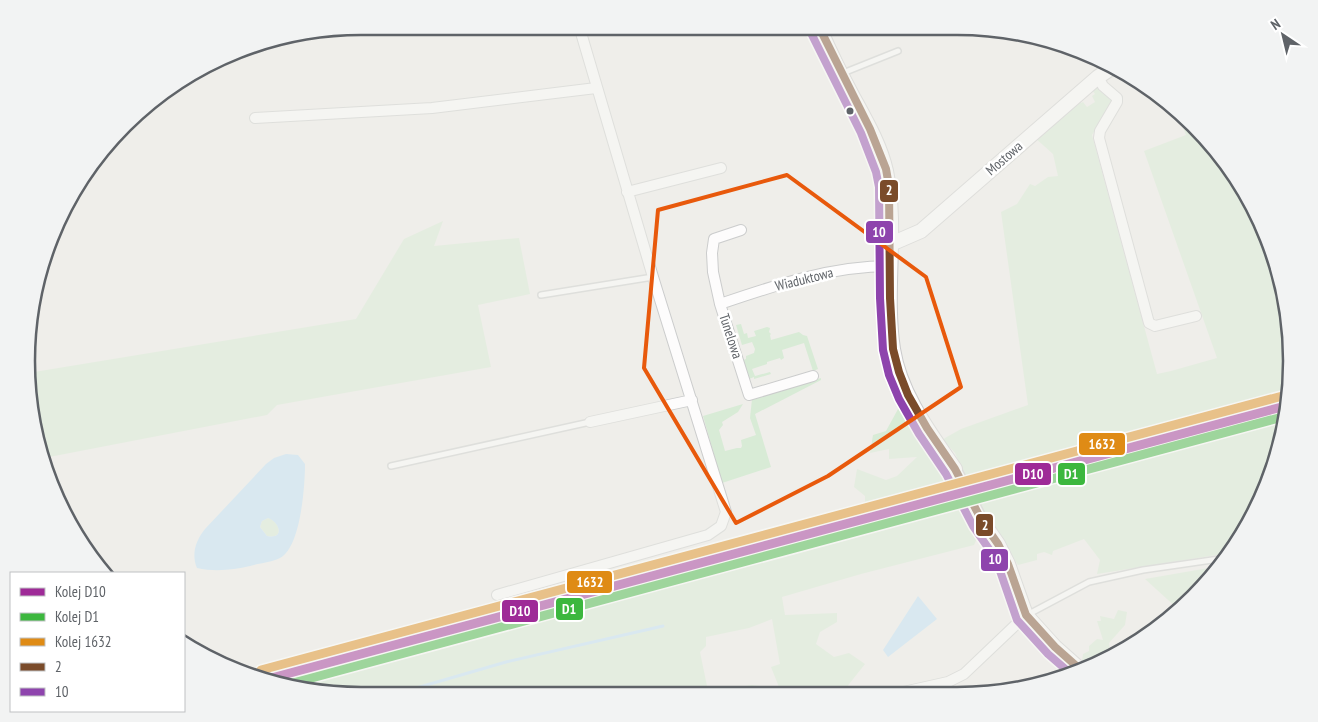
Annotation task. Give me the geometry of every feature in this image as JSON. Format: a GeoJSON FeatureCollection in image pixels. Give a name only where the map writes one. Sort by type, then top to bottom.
{"type":"FeatureCollection","features":[{"type":"Feature","properties":{"kind":"street"},"geometry":{"type":"LineString","coordinates":[[497,595],[708,535],[721,526],[726,512],[653,277],[581,35]]}},
{"type":"Feature","properties":{"kind":"street"},"geometry":{"type":"LineString","coordinates":[[823,35],[870,128],[886,169],[889,186],[893,349],[899,372],[908,396],[955,469]]}},
{"type":"Feature","properties":{"kind":"street","name":"Mostowa"},"geometry":{"type":"LineString","coordinates":[[891,244],[921,231],[1106,71]]}},
{"type":"Feature","properties":{"kind":"street"},"geometry":{"type":"LineString","coordinates":[[1098,77],[1103,86],[1117,98],[1118,102],[1100,131],[1099,138],[1149,323],[1155,326],[1196,316]]}},
{"type":"Feature","properties":{"kind":"street"},"geometry":{"type":"LineString","coordinates":[[255,118],[432,108],[596,88]]}},
{"type":"Feature","properties":{"kind":"street"},"geometry":{"type":"LineString","coordinates":[[628,192],[721,168]]}},
{"type":"Feature","properties":{"kind":"street","name":"Tunelowa"},"geometry":{"type":"LineString","coordinates":[[741,230],[714,239],[712,263],[720,304],[749,395],[813,376]]}},
{"type":"Feature","properties":{"kind":"street","name":"Wiaduktowa"},"geometry":{"type":"LineString","coordinates":[[720,304],[802,277],[872,266],[890,266]]}},
{"type":"Feature","properties":{"kind":"street"},"geometry":{"type":"LineString","coordinates":[[590,422],[692,400]]}},
{"type":"Feature","properties":{"kind":"street"},"geometry":{"type":"LineString","coordinates":[[982,521],[998,544],[1008,564],[1026,615],[1055,647],[1075,665]]}},
{"type":"Feature","properties":{"kind":"street"},"geometry":{"type":"LineString","coordinates":[[925,687],[948,682],[964,674],[1026,615]]}},
{"type":"Feature","properties":{"kind":"lane"},"geometry":{"type":"LineString","coordinates":[[841,73],[898,51]]}},
{"type":"Feature","properties":{"kind":"lane"},"geometry":{"type":"LineString","coordinates":[[540,295],[653,277]]}},
{"type":"Feature","properties":{"kind":"lane"},"geometry":{"type":"LineString","coordinates":[[391,466],[590,422]]}},
{"type":"Feature","properties":{"kind":"lane"},"geometry":{"type":"LineString","coordinates":[[1026,615],[1089,582],[1143,570],[1216,560]]}},
{"type":"Feature","properties":{"kind":"highlighted area"},"geometry":{"type":"Polygon","coordinates":[[[787,175],[926,277],[961,387],[828,476],[736,523],[644,368],[658,210],[787,175]]]}},
{"type":"Feature","properties":{"kind":"green space"},"geometry":{"type":"Polygon","coordinates":[[[1097,86],[1100,91],[1111,96],[1113,101],[1092,135],[1157,374],[1217,358],[1144,151],[1186,135],[1182,125],[1202,146],[1228,180],[1249,217],[1266,256],[1277,297],[1280,318],[1283,361],[1280,404],[865,514],[865,496],[854,487],[857,469],[886,480],[897,476],[917,457],[889,459],[889,449],[870,453],[873,435],[886,431],[903,400],[961,467],[955,453],[943,440],[945,438],[961,429],[1028,405],[1001,212],[1017,204],[1030,184],[1035,186],[1048,177],[1058,176],[1053,154],[1034,137],[1079,100],[1087,107],[1095,102],[1092,96],[1095,94],[1092,90],[1097,86]]]}},
{"type":"Feature","properties":{"kind":"green space"},"geometry":{"type":"Polygon","coordinates":[[[443,221],[434,246],[519,238],[530,294],[478,305],[491,367],[277,405],[267,415],[49,457],[41,425],[36,372],[356,319],[404,239],[443,221]]]}},
{"type":"Feature","properties":{"kind":"green space"},"geometry":{"type":"Polygon","coordinates":[[[741,324],[744,334],[747,333],[748,338],[756,336],[754,331],[767,327],[770,328],[771,340],[799,332],[807,336],[818,369],[813,371],[804,343],[782,350],[784,358],[781,360],[780,358],[767,362],[767,364],[752,369],[755,376],[770,372],[771,374],[749,379],[743,360],[746,359],[746,356],[754,353],[755,349],[752,342],[742,345],[736,325],[741,324]]]}},
{"type":"Feature","properties":{"kind":"green space"},"geometry":{"type":"Polygon","coordinates":[[[821,378],[821,380],[755,414],[771,467],[722,483],[703,416],[743,404],[738,412],[722,422],[723,425],[719,430],[725,451],[741,448],[741,440],[756,435],[750,418],[752,399],[821,378]]]}},
{"type":"Feature","properties":{"kind":"green space"},"geometry":{"type":"Polygon","coordinates":[[[1278,420],[1266,466],[1258,486],[1239,524],[1219,555],[1097,574],[1100,560],[1084,539],[1053,551],[1052,555],[1044,552],[1037,554],[1037,560],[1018,565],[987,519],[977,523],[979,534],[974,545],[861,574],[782,597],[785,615],[837,613],[837,622],[820,632],[816,644],[834,657],[849,653],[865,664],[847,687],[779,687],[771,667],[780,664],[772,619],[749,628],[706,637],[706,646],[700,652],[708,687],[361,687],[303,682],[619,596],[650,590],[839,541],[847,537],[922,519],[956,507],[1128,459],[1278,420]]]}},
{"type":"Feature","properties":{"kind":"green space"},"geometry":{"type":"Polygon","coordinates":[[[268,518],[278,526],[279,530],[276,535],[267,536],[260,527],[262,521],[268,518]]]}},
{"type":"Feature","properties":{"kind":"green space"},"geometry":{"type":"Polygon","coordinates":[[[1209,568],[1188,592],[1173,605],[1145,579],[1209,568]]]}},
{"type":"Feature","properties":{"kind":"green space"},"geometry":{"type":"Polygon","coordinates":[[[1118,610],[1127,612],[1125,625],[1109,643],[1110,648],[1082,662],[1083,654],[1089,651],[1089,646],[1097,639],[1103,640],[1097,621],[1101,621],[1100,616],[1114,619],[1118,610]]]}},
{"type":"Feature","properties":{"kind":"green space"},"geometry":{"type":"Polygon","coordinates":[[[752,685],[758,687],[739,687],[752,685]]]}},
{"type":"Feature","properties":{"kind":"water"},"geometry":{"type":"Polygon","coordinates":[[[286,454],[298,455],[305,464],[300,515],[293,542],[287,552],[280,558],[244,567],[217,570],[197,568],[194,558],[197,542],[202,533],[266,464],[274,458],[286,454]],[[268,518],[262,521],[260,527],[267,536],[273,537],[279,530],[272,520],[268,518]]]}},
{"type":"Feature","properties":{"kind":"water"},"geometry":{"type":"Polygon","coordinates":[[[918,596],[937,619],[888,657],[883,650],[918,596]]]}},
{"type":"Feature","properties":{"kind":"waterway"},"geometry":{"type":"LineString","coordinates":[[420,687],[506,662],[663,626]]}},
{"type":"Feature","properties":{"kind":"tunnel"},"geometry":{"type":"LineString","coordinates":[[955,469],[982,521]]}},
{"type":"Feature","properties":{"kind":"rail line","name":"1632"},"geometry":{"type":"LineString","coordinates":[[261,670],[1281,396]]}},
{"type":"Feature","properties":{"kind":"rail line","name":"D10"},"geometry":{"type":"LineString","coordinates":[[278,676],[1279,408]]}},
{"type":"Feature","properties":{"kind":"rail line","name":"D1"},"geometry":{"type":"LineString","coordinates":[[299,681],[1278,418]]}},
{"type":"Feature","properties":{"kind":"transit line","name":"10"},"geometry":{"type":"LineString","coordinates":[[812,35],[861,133],[876,172],[879,187],[880,298],[883,350],[889,375],[899,399],[919,434],[946,474],[973,526],[999,568],[1017,620],[1048,654],[1065,669]]}},
{"type":"Feature","properties":{"kind":"transit line","name":"2"},"geometry":{"type":"LineString","coordinates":[[823,35],[870,129],[886,169],[889,186],[890,298],[893,349],[908,395],[927,428],[955,469],[982,521],[998,544],[1008,564],[1026,615],[1055,647],[1075,665]]}}]}
